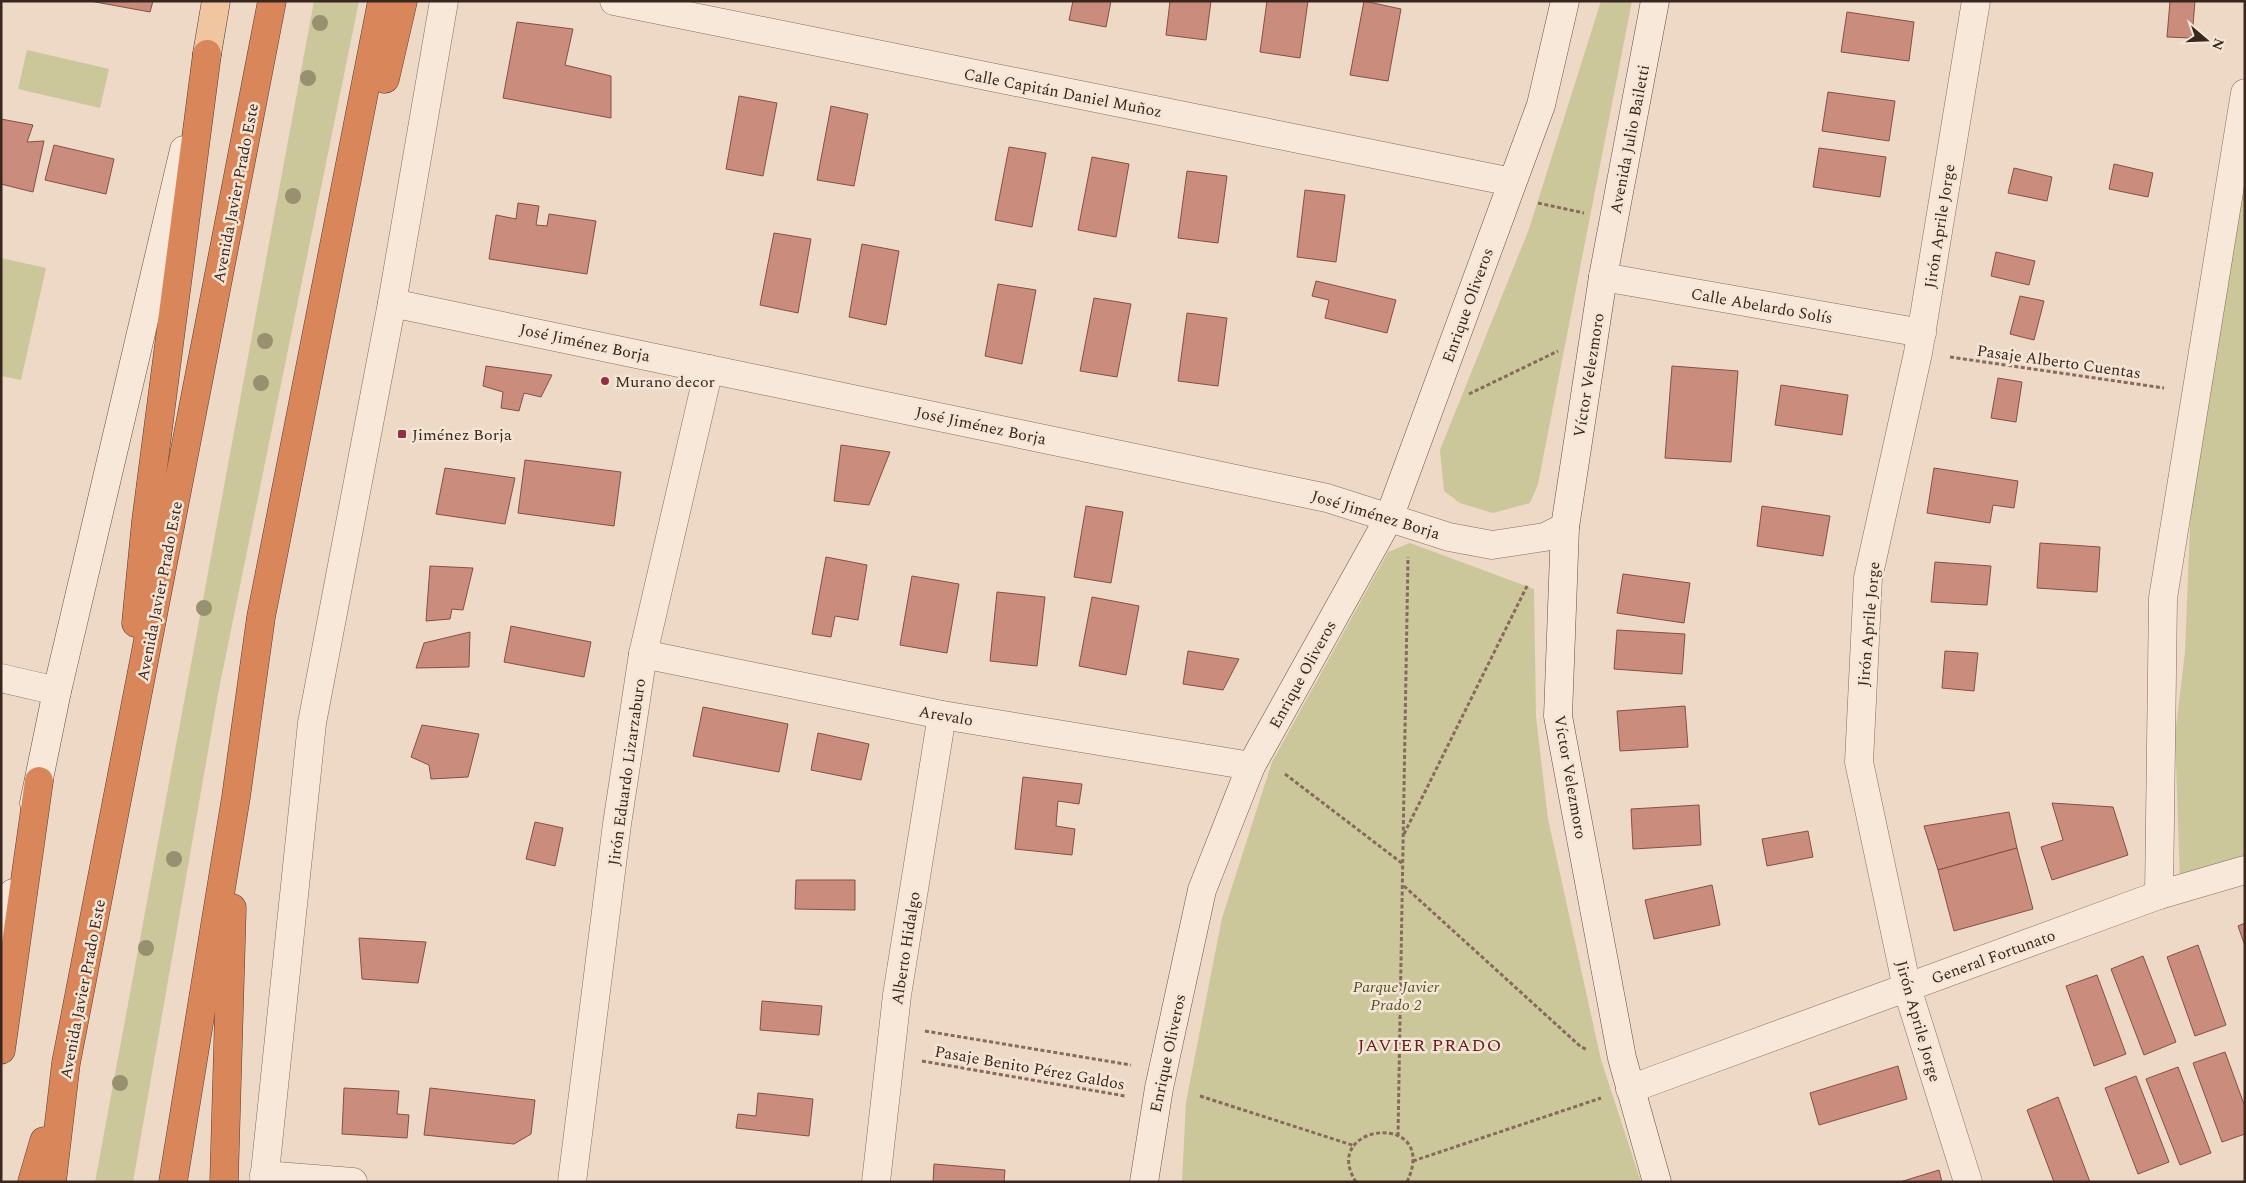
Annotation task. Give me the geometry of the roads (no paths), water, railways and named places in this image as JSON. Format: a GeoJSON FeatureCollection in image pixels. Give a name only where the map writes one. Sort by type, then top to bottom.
{"type":"FeatureCollection","features":[{"type":"Feature","properties":{"kind":"highway","name":"Avenida Javier Prado Este"},"geometry":{"type":"LineString","coordinates":[[52,1182],[66,1063],[272,1]]}},
{"type":"Feature","properties":{"kind":"highway"},"geometry":{"type":"LineString","coordinates":[[173,1182],[236,797],[261,617],[382,1]]}},
{"type":"Feature","properties":{"kind":"highway"},"geometry":{"type":"LineString","coordinates":[[261,617],[403,1]]}},
{"type":"Feature","properties":{"kind":"highway"},"geometry":{"type":"LineString","coordinates":[[119,796],[146,521],[207,54]]}},
{"type":"Feature","properties":{"kind":"highway"},"geometry":{"type":"LineString","coordinates":[[1,1050],[38,781]]}},
{"type":"Feature","properties":{"kind":"highway"},"geometry":{"type":"LineString","coordinates":[[224,1182],[236,797]]}},
{"type":"Feature","properties":{"kind":"highway"},"geometry":{"type":"LineString","coordinates":[[32,1182],[66,1063]]}},
{"type":"Feature","properties":{"kind":"main road"},"geometry":{"type":"LineString","coordinates":[[207,54],[216,1]]}},
{"type":"Feature","properties":{"kind":"street"},"geometry":{"type":"LineString","coordinates":[[353,1182],[264,1178],[312,723],[392,303],[444,1]]}},
{"type":"Feature","properties":{"kind":"street","name":"Calle Capitán Daniel Muñoz"},"geometry":{"type":"LineString","coordinates":[[614,1],[1509,189]]}},
{"type":"Feature","properties":{"kind":"street"},"geometry":{"type":"LineString","coordinates":[[1509,189],[1541,106],[1565,1]]}},
{"type":"Feature","properties":{"kind":"street","name":"Avenida Julio Bailetti"},"geometry":{"type":"LineString","coordinates":[[1603,277],[1655,1]]}},
{"type":"Feature","properties":{"kind":"street","name":"Jirón Aprile Jorge"},"geometry":{"type":"LineString","coordinates":[[1968,1182],[1907,988],[1859,762],[1868,578],[1920,343],[1976,1]]}},
{"type":"Feature","properties":{"kind":"street"},"geometry":{"type":"LineString","coordinates":[[1,943],[57,690],[207,54]]}},
{"type":"Feature","properties":{"kind":"street"},"geometry":{"type":"LineString","coordinates":[[2159,896],[2163,598],[2245,94]]}},
{"type":"Feature","properties":{"kind":"street","name":"Enrique Oliveros"},"geometry":{"type":"LineString","coordinates":[[1144,1182],[1159,1088],[1202,890],[1251,766],[1399,521],[1427,415],[1509,189]]}},
{"type":"Feature","properties":{"kind":"street","name":"Calle Abelardo Solís"},"geometry":{"type":"LineString","coordinates":[[1603,277],[1920,343]]}},
{"type":"Feature","properties":{"kind":"street","name":"Víctor Velezmoro"},"geometry":{"type":"LineString","coordinates":[[1603,277],[1594,333],[1555,532],[1558,716],[1622,1058],[1657,1182]]}},
{"type":"Feature","properties":{"kind":"street","name":"José Jiménez Borja"},"geometry":{"type":"LineString","coordinates":[[392,303],[1328,498],[1449,536],[1492,545],[1555,532]]}},
{"type":"Feature","properties":{"kind":"street","name":"Jirón Eduardo Lizarzaburo"},"geometry":{"type":"LineString","coordinates":[[572,1182],[617,824],[643,654],[709,368]]}},
{"type":"Feature","properties":{"kind":"street","name":"Arevalo"},"geometry":{"type":"LineString","coordinates":[[643,654],[942,715],[1251,766]]}},
{"type":"Feature","properties":{"kind":"street"},"geometry":{"type":"LineString","coordinates":[[1,678],[57,690]]}},
{"type":"Feature","properties":{"kind":"street","name":"Alberto Hidalgo"},"geometry":{"type":"LineString","coordinates":[[876,1182],[897,995],[942,715]]}},
{"type":"Feature","properties":{"kind":"street","name":"General Fortunato"},"geometry":{"type":"LineString","coordinates":[[1630,1089],[2159,896],[2245,870]]}},
{"type":"Feature","properties":{"kind":"place","name":"Murano decor"},"geometry":{"type":"Point","coordinates":[605,381]}},
{"type":"Feature","properties":{"kind":"place","name":"Jiménez Borja"},"geometry":{"type":"Point","coordinates":[402,434]}},
{"type":"Feature","properties":{"kind":"district","name":"JAVIER PRADO"},"geometry":{"type":"Point","coordinates":[1430,1045]}},
{"type":"Feature","properties":{"kind":"park label","name":"Parque Javier Prado 2"},"geometry":{"type":"Point","coordinates":[1396,995]}}]}
